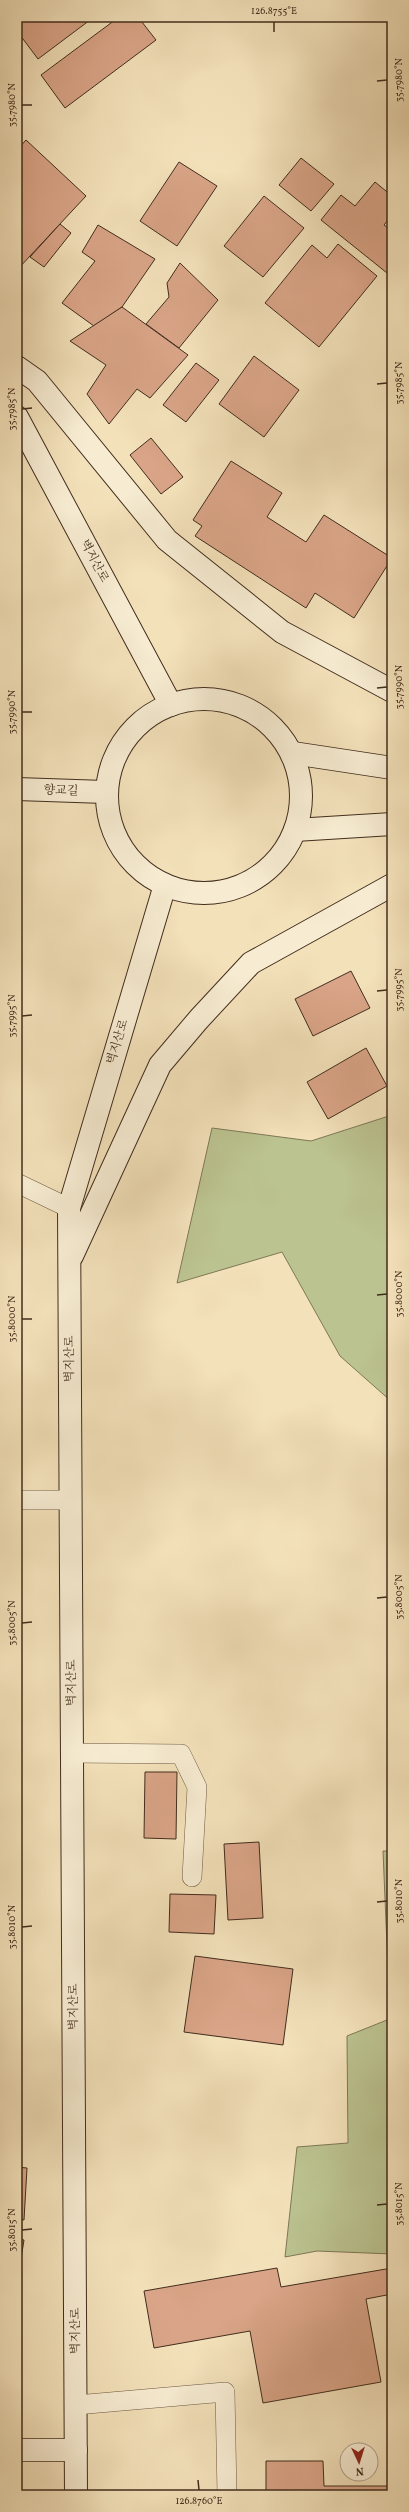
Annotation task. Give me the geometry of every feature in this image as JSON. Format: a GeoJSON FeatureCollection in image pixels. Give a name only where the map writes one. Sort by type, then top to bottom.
{"type":"FeatureCollection","features":[{"type":"Feature","properties":{"kind":"street"},"geometry":{"type":"LineString","coordinates":[[17,367],[37,381],[167,540],[282,632],[392,691]]}},
{"type":"Feature","properties":{"kind":"street","name":"벽지산로"},"geometry":{"type":"LineString","coordinates":[[17,417],[171,705]]}},
{"type":"Feature","properties":{"kind":"street"},"geometry":{"type":"LineString","coordinates":[[215,699],[246,708],[273,726],[292,753],[302,785],[300,817],[288,848],[266,872],[237,888],[205,894],[174,889],[145,875],[123,852],[110,824],[105,792],[112,761],[128,734],[152,713],[182,701],[215,699]]}},
{"type":"Feature","properties":{"kind":"street"},"geometry":{"type":"LineString","coordinates":[[292,753],[392,768]]}},
{"type":"Feature","properties":{"kind":"street","name":"향교길"},"geometry":{"type":"LineString","coordinates":[[17,789],[105,792]]}},
{"type":"Feature","properties":{"kind":"street"},"geometry":{"type":"LineString","coordinates":[[295,830],[392,824]]}},
{"type":"Feature","properties":{"kind":"street","name":"벽지산로"},"geometry":{"type":"LineString","coordinates":[[76,2495],[69,1208],[165,885]]}},
{"type":"Feature","properties":{"kind":"street"},"geometry":{"type":"LineString","coordinates":[[69,1260],[160,1065],[199,1019],[251,963],[392,885]]}},
{"type":"Feature","properties":{"kind":"street"},"geometry":{"type":"LineString","coordinates":[[17,2450],[76,2450]]}},
{"type":"Feature","properties":{"kind":"lane"},"geometry":{"type":"LineString","coordinates":[[17,1183],[69,1208]]}},
{"type":"Feature","properties":{"kind":"lane"},"geometry":{"type":"LineString","coordinates":[[17,1500],[71,1500]]}},
{"type":"Feature","properties":{"kind":"lane"},"geometry":{"type":"LineString","coordinates":[[72,1753],[181,1754],[197,1787],[192,1877]]}},
{"type":"Feature","properties":{"kind":"lane"},"geometry":{"type":"LineString","coordinates":[[76,2405],[225,2392],[227,2495]]}},
{"type":"Feature","properties":{"kind":"green space"},"geometry":{"type":"Polygon","coordinates":[[[392,1115],[392,1402],[340,1356],[282,1252],[177,1283],[212,1128],[311,1141],[392,1115]]]}},
{"type":"Feature","properties":{"kind":"green space"},"geometry":{"type":"Polygon","coordinates":[[[383,1851],[392,1851],[392,1992],[389,1993],[383,1851]]]}},
{"type":"Feature","properties":{"kind":"green space"},"geometry":{"type":"Polygon","coordinates":[[[392,2018],[392,2254],[317,2251],[285,2257],[297,2147],[348,2143],[347,2036],[392,2018]]]}},
{"type":"Feature","properties":{"kind":"building"},"geometry":{"type":"Polygon","coordinates":[[[17,17],[94,17],[38,59],[17,31],[17,17]]]}},
{"type":"Feature","properties":{"kind":"building"},"geometry":{"type":"Polygon","coordinates":[[[119,17],[138,17],[156,40],[65,108],[41,75],[119,17]]]}},
{"type":"Feature","properties":{"kind":"building"},"geometry":{"type":"Polygon","coordinates":[[[26,140],[86,196],[17,270],[17,150],[26,140]]]}},
{"type":"Feature","properties":{"kind":"building"},"geometry":{"type":"Polygon","coordinates":[[[301,158],[334,184],[311,211],[279,185],[301,158]]]}},
{"type":"Feature","properties":{"kind":"building"},"geometry":{"type":"Polygon","coordinates":[[[179,162],[217,186],[177,246],[140,221],[179,162]]]}},
{"type":"Feature","properties":{"kind":"building"},"geometry":{"type":"Polygon","coordinates":[[[375,182],[392,196],[392,215],[384,225],[392,231],[392,277],[321,220],[341,195],[355,206],[375,182]]]}},
{"type":"Feature","properties":{"kind":"building"},"geometry":{"type":"Polygon","coordinates":[[[264,196],[304,228],[263,277],[224,246],[264,196]]]}},
{"type":"Feature","properties":{"kind":"building"},"geometry":{"type":"Polygon","coordinates":[[[60,224],[71,233],[44,267],[30,257],[60,224]]]}},
{"type":"Feature","properties":{"kind":"building"},"geometry":{"type":"Polygon","coordinates":[[[98,225],[155,259],[122,307],[94,326],[62,303],[95,261],[82,252],[98,225]]]}},
{"type":"Feature","properties":{"kind":"building"},"geometry":{"type":"Polygon","coordinates":[[[338,244],[377,276],[319,347],[265,303],[312,245],[327,258],[338,244]]]}},
{"type":"Feature","properties":{"kind":"building"},"geometry":{"type":"Polygon","coordinates":[[[180,263],[218,300],[179,348],[146,324],[169,297],[167,283],[180,263]]]}},
{"type":"Feature","properties":{"kind":"building"},"geometry":{"type":"Polygon","coordinates":[[[122,307],[188,355],[150,398],[137,389],[109,424],[87,394],[106,365],[70,341],[122,307]]]}},
{"type":"Feature","properties":{"kind":"building"},"geometry":{"type":"Polygon","coordinates":[[[254,356],[299,390],[264,437],[219,404],[254,356]]]}},
{"type":"Feature","properties":{"kind":"building"},"geometry":{"type":"Polygon","coordinates":[[[196,363],[219,380],[186,422],[163,405],[196,363]]]}},
{"type":"Feature","properties":{"kind":"building"},"geometry":{"type":"Polygon","coordinates":[[[151,438],[183,477],[161,494],[130,455],[151,438]]]}},
{"type":"Feature","properties":{"kind":"building"},"geometry":{"type":"Polygon","coordinates":[[[231,461],[282,493],[267,517],[306,542],[324,515],[392,558],[354,618],[315,593],[306,608],[195,536],[202,526],[193,520],[231,461]]]}},
{"type":"Feature","properties":{"kind":"building"},"geometry":{"type":"Polygon","coordinates":[[[351,971],[370,1008],[313,1036],[295,999],[351,971]]]}},
{"type":"Feature","properties":{"kind":"building"},"geometry":{"type":"Polygon","coordinates":[[[366,1048],[387,1086],[328,1119],[307,1082],[366,1048]]]}},
{"type":"Feature","properties":{"kind":"building"},"geometry":{"type":"Polygon","coordinates":[[[145,1772],[177,1772],[176,1839],[144,1838],[145,1772]]]}},
{"type":"Feature","properties":{"kind":"building"},"geometry":{"type":"Polygon","coordinates":[[[259,1842],[263,1918],[228,1920],[224,1844],[259,1842]]]}},
{"type":"Feature","properties":{"kind":"building"},"geometry":{"type":"Polygon","coordinates":[[[170,1894],[216,1895],[214,1934],[169,1932],[170,1894]]]}},
{"type":"Feature","properties":{"kind":"building"},"geometry":{"type":"Polygon","coordinates":[[[195,1956],[293,1969],[283,2045],[184,2032],[195,1956]]]}},
{"type":"Feature","properties":{"kind":"building"},"geometry":{"type":"Polygon","coordinates":[[[17,2167],[27,2168],[24,2220],[17,2219],[17,2167]]]}},
{"type":"Feature","properties":{"kind":"building"},"geometry":{"type":"Polygon","coordinates":[[[17,2239],[24,2240],[17,2284],[17,2239]]]}},
{"type":"Feature","properties":{"kind":"building"},"geometry":{"type":"Polygon","coordinates":[[[277,2268],[281,2287],[392,2268],[392,2294],[366,2299],[381,2382],[263,2403],[250,2331],[154,2348],[144,2291],[277,2268]]]}},
{"type":"Feature","properties":{"kind":"building"},"geometry":{"type":"Polygon","coordinates":[[[17,2378],[21,2378],[21,2419],[17,2419],[17,2378]]]}},
{"type":"Feature","properties":{"kind":"building"},"geometry":{"type":"Polygon","coordinates":[[[266,2461],[323,2461],[324,2486],[392,2486],[392,2495],[266,2495],[266,2461]]]}}]}
